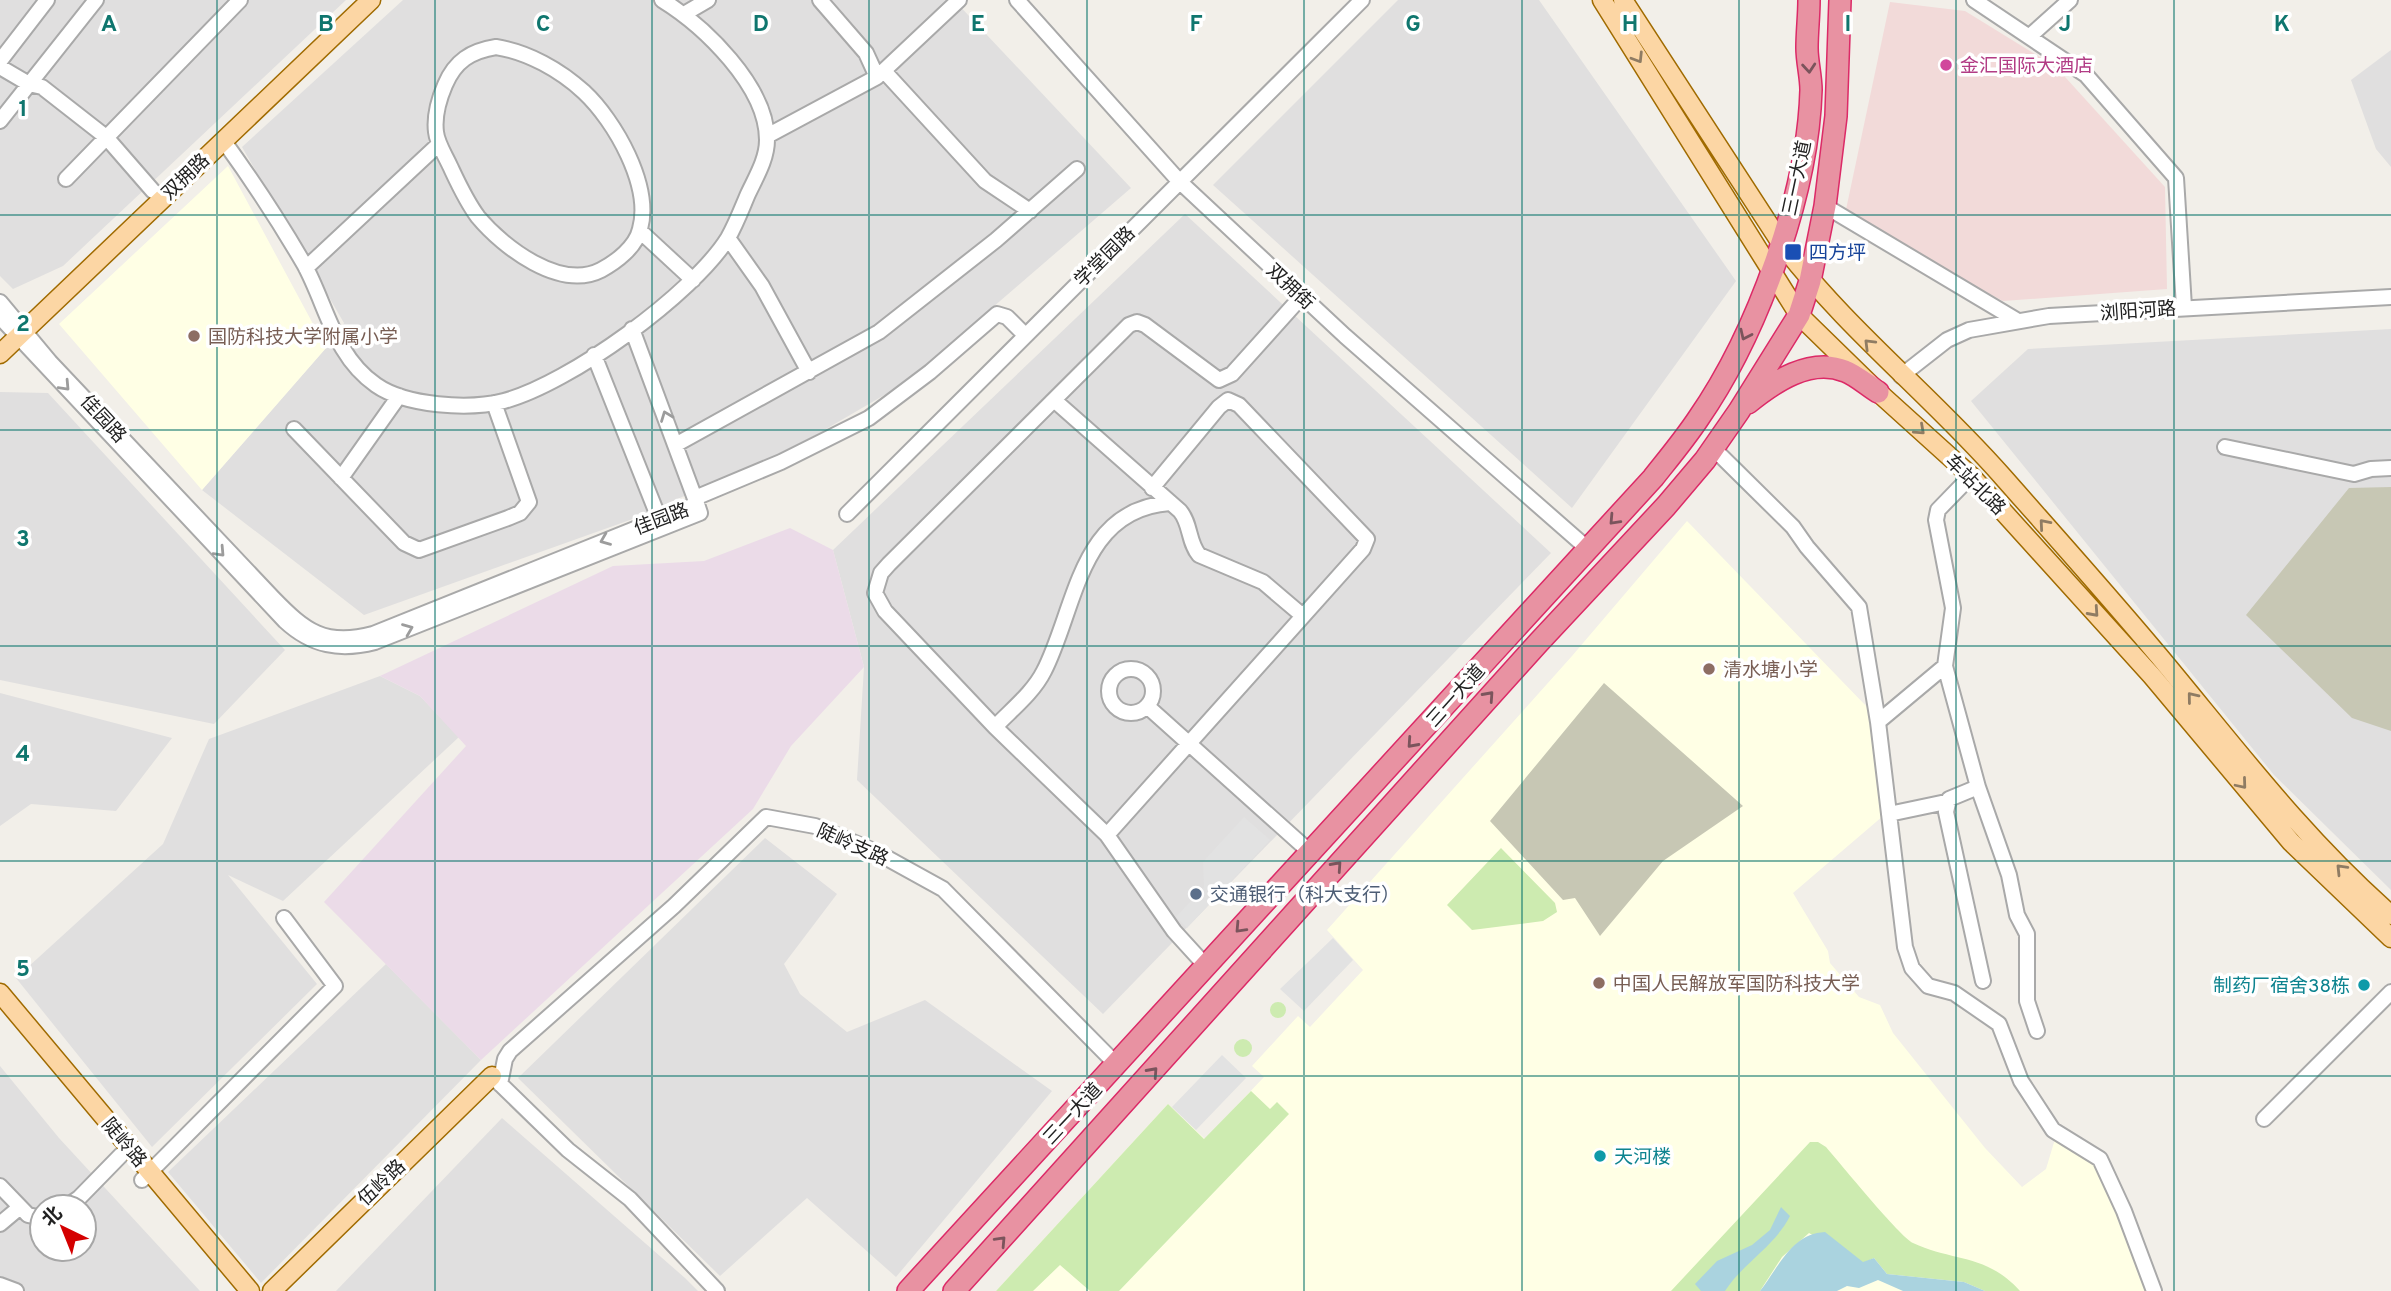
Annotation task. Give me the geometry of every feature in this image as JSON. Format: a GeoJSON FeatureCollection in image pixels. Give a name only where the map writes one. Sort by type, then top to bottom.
{"type":"FeatureCollection","features":[{"type":"Feature","properties":{"kind":"highway","name":"三一大道"},"geometry":{"type":"LineString","coordinates":[[908,1291],[1653,478],[1698,419],[1729,370],[1771,272],[1797,188],[1811,90],[1807,49],[1810,0]]}},
{"type":"Feature","properties":{"kind":"highway","name":"三一大道"},"geometry":{"type":"LineString","coordinates":[[954,1291],[1538,642],[1666,506],[1739,411],[1799,315],[1810,281],[1825,206],[1836,116],[1840,0]]}},
{"type":"Feature","properties":{"kind":"highway"},"geometry":{"type":"LineString","coordinates":[[1739,411],[1758,395],[1802,370],[1826,368],[1845,371],[1878,392]]}},
{"type":"Feature","properties":{"kind":"main road","name":"双拥路"},"geometry":{"type":"LineString","coordinates":[[0,354],[12,328],[356,0]]}},
{"type":"Feature","properties":{"kind":"main road","name":"双拥路"},"geometry":{"type":"LineString","coordinates":[[12,328],[223,140],[371,0]]}},
{"type":"Feature","properties":{"kind":"main road","name":"车站北路"},"geometry":{"type":"LineString","coordinates":[[1602,0],[1799,315],[1878,392],[1972,476],[2152,676],[2291,842],[2391,938]]}},
{"type":"Feature","properties":{"kind":"main road","name":"车站北路"},"geometry":{"type":"LineString","coordinates":[[1623,0],[1781,243],[1810,281],[1995,468],[2158,655],[2283,809],[2349,878],[2391,915]]}},
{"type":"Feature","properties":{"kind":"main road","name":"陡岭路"},"geometry":{"type":"LineString","coordinates":[[0,993],[236,1291]]}},
{"type":"Feature","properties":{"kind":"main road","name":"陡岭路"},"geometry":{"type":"LineString","coordinates":[[0,1010],[121,1155],[146,1176],[250,1291]]}},
{"type":"Feature","properties":{"kind":"main road","name":"伍岭路"},"geometry":{"type":"LineString","coordinates":[[272,1291],[494,1082]]}},
{"type":"Feature","properties":{"kind":"main road","name":"伍岭路"},"geometry":{"type":"LineString","coordinates":[[285,1291],[494,1082]]}},
{"type":"Feature","properties":{"kind":"street"},"geometry":{"type":"LineString","coordinates":[[0,61],[47,0]]}},
{"type":"Feature","properties":{"kind":"street"},"geometry":{"type":"LineString","coordinates":[[0,121],[96,0]]}},
{"type":"Feature","properties":{"kind":"street"},"geometry":{"type":"LineString","coordinates":[[66,179],[240,0]]}},
{"type":"Feature","properties":{"kind":"street"},"geometry":{"type":"LineString","coordinates":[[223,140],[273,211],[306,268],[349,360],[378,387],[399,396],[457,406],[494,403],[534,390],[594,355],[664,307],[693,280],[728,238],[759,170],[766,151],[767,136],[757,106],[734,65],[710,36],[662,0]]}},
{"type":"Feature","properties":{"kind":"street"},"geometry":{"type":"LineString","coordinates":[[684,14],[708,0]]}},
{"type":"Feature","properties":{"kind":"street"},"geometry":{"type":"LineString","coordinates":[[820,0],[881,74],[985,181],[1030,211]]}},
{"type":"Feature","properties":{"kind":"street"},"geometry":{"type":"LineString","coordinates":[[767,136],[881,74],[959,0]]}},
{"type":"Feature","properties":{"kind":"street","name":"双拥街"},"geometry":{"type":"LineString","coordinates":[[1017,0],[1179,181],[1302,296],[1588,548]]}},
{"type":"Feature","properties":{"kind":"street","name":"学堂园路"},"geometry":{"type":"LineString","coordinates":[[847,514],[1362,0]]}},
{"type":"Feature","properties":{"kind":"street"},"geometry":{"type":"LineString","coordinates":[[1974,0],[2086,75],[2176,178],[2184,307]]}},
{"type":"Feature","properties":{"kind":"street"},"geometry":{"type":"LineString","coordinates":[[2030,36],[2070,0]]}},
{"type":"Feature","properties":{"kind":"street"},"geometry":{"type":"LineString","coordinates":[[496,47],[517,50],[540,61],[582,90],[614,127],[636,178],[641,204],[640,231],[615,263],[575,276],[558,272],[516,251],[489,229],[467,200],[439,144],[436,131],[439,99],[449,76],[460,61],[477,50],[496,47]]}},
{"type":"Feature","properties":{"kind":"street"},"geometry":{"type":"LineString","coordinates":[[0,67],[29,84],[42,87],[106,138],[153,191]]}},
{"type":"Feature","properties":{"kind":"street"},"geometry":{"type":"LineString","coordinates":[[306,268],[439,144]]}},
{"type":"Feature","properties":{"kind":"street"},"geometry":{"type":"LineString","coordinates":[[677,444],[879,332],[1030,211],[1077,169]]}},
{"type":"Feature","properties":{"kind":"street"},"geometry":{"type":"LineString","coordinates":[[1825,206],[2018,321]]}},
{"type":"Feature","properties":{"kind":"street"},"geometry":{"type":"LineString","coordinates":[[640,231],[693,280]]}},
{"type":"Feature","properties":{"kind":"street"},"geometry":{"type":"LineString","coordinates":[[728,238],[762,286],[809,372]]}},
{"type":"Feature","properties":{"kind":"street"},"geometry":{"type":"LineString","coordinates":[[1225,378],[1302,296]]}},
{"type":"Feature","properties":{"kind":"street","name":"浏阳河路"},"geometry":{"type":"LineString","coordinates":[[1902,376],[1947,340],[1969,330],[2018,321],[2049,316],[2184,307],[2391,297]]}},
{"type":"Feature","properties":{"kind":"street","name":"佳园路"},"geometry":{"type":"LineString","coordinates":[[0,302],[12,328],[285,621],[302,635],[326,645],[356,647],[375,642],[661,523],[696,501],[869,418],[930,372],[997,314],[1007,317],[1025,335]]}},
{"type":"Feature","properties":{"kind":"street"},"geometry":{"type":"LineString","coordinates":[[1205,965],[1174,931],[1107,835],[995,727],[885,611],[875,593],[881,573],[889,564],[1129,326],[1137,322],[1145,325],[1213,377],[1225,378]]}},
{"type":"Feature","properties":{"kind":"street"},"geometry":{"type":"LineString","coordinates":[[632,329],[696,501]]}},
{"type":"Feature","properties":{"kind":"street"},"geometry":{"type":"LineString","coordinates":[[594,355],[661,523]]}},
{"type":"Feature","properties":{"kind":"street"},"geometry":{"type":"LineString","coordinates":[[1152,488],[1228,400],[1225,378]]}},
{"type":"Feature","properties":{"kind":"street"},"geometry":{"type":"LineString","coordinates":[[341,478],[399,396]]}},
{"type":"Feature","properties":{"kind":"street"},"geometry":{"type":"LineString","coordinates":[[1054,400],[1184,516],[1193,549],[1199,555],[1263,582],[1303,616]]}},
{"type":"Feature","properties":{"kind":"street"},"geometry":{"type":"LineString","coordinates":[[1107,835],[1363,549],[1367,539],[1239,405],[1228,400]]}},
{"type":"Feature","properties":{"kind":"street"},"geometry":{"type":"LineString","coordinates":[[294,429],[414,550],[428,548],[520,513],[529,502],[494,403]]}},
{"type":"Feature","properties":{"kind":"street"},"geometry":{"type":"LineString","coordinates":[[2225,447],[2354,474],[2371,468],[2391,468]]}},
{"type":"Feature","properties":{"kind":"street"},"geometry":{"type":"LineString","coordinates":[[1713,448],[1793,527],[1807,548],[1858,607],[1878,722],[1905,947],[1912,968],[1928,986],[1954,993],[1999,1024],[2021,1081],[2053,1130],[2100,1159],[2124,1211],[2154,1291]]}},
{"type":"Feature","properties":{"kind":"street"},"geometry":{"type":"LineString","coordinates":[[1972,476],[1938,510],[1936,520],[1953,608],[1945,666],[1978,787],[2009,875],[2017,915],[2027,934],[2027,1001],[2038,1031]]}},
{"type":"Feature","properties":{"kind":"street"},"geometry":{"type":"LineString","coordinates":[[995,727],[1034,686],[1045,669],[1079,576],[1094,549],[1115,527],[1138,510],[1149,505],[1170,503]]}},
{"type":"Feature","properties":{"kind":"street"},"geometry":{"type":"LineString","coordinates":[[1878,722],[1945,666]]}},
{"type":"Feature","properties":{"kind":"street"},"geometry":{"type":"LineString","coordinates":[[1147,706],[1311,853]]}},
{"type":"Feature","properties":{"kind":"street"},"geometry":{"type":"LineString","coordinates":[[1889,814],[1946,802],[1953,796],[1978,787]]}},
{"type":"Feature","properties":{"kind":"street"},"geometry":{"type":"LineString","coordinates":[[1946,802],[1983,981]]}},
{"type":"Feature","properties":{"kind":"street","name":"陡岭支路"},"geometry":{"type":"LineString","coordinates":[[494,1082],[510,1051],[674,906],[766,817],[815,825],[876,852],[943,889],[1116,1064]]}},
{"type":"Feature","properties":{"kind":"street"},"geometry":{"type":"LineString","coordinates":[[146,1176],[335,986],[284,918]]}},
{"type":"Feature","properties":{"kind":"street"},"geometry":{"type":"LineString","coordinates":[[2264,1119],[2391,992]]}},
{"type":"Feature","properties":{"kind":"street"},"geometry":{"type":"LineString","coordinates":[[494,1082],[557,1148],[626,1203],[710,1291]]}},
{"type":"Feature","properties":{"kind":"street"},"geometry":{"type":"LineString","coordinates":[[494,1082],[568,1150],[630,1199],[717,1291]]}},
{"type":"Feature","properties":{"kind":"street"},"geometry":{"type":"LineString","coordinates":[[84,1193],[121,1155]]}},
{"type":"Feature","properties":{"kind":"street"},"geometry":{"type":"LineString","coordinates":[[0,1186],[28,1215]]}},
{"type":"Feature","properties":{"kind":"street"},"geometry":{"type":"LineString","coordinates":[[0,1224],[19,1208]]}},
{"type":"Feature","properties":{"kind":"street"},"geometry":{"type":"LineString","coordinates":[[0,1285],[16,1291]]}},
{"type":"Feature","properties":{"kind":"shaded area"},"geometry":{"type":"Polygon","coordinates":[[[0,0],[346,0],[63,266],[13,289],[0,276],[0,0]]]}},
{"type":"Feature","properties":{"kind":"shaded area"},"geometry":{"type":"Polygon","coordinates":[[[403,0],[954,0],[1131,188],[905,383],[795,447],[630,520],[364,615],[202,490],[326,348],[344,323],[242,147],[403,0]]]}},
{"type":"Feature","properties":{"kind":"shaded area"},"geometry":{"type":"Polygon","coordinates":[[[1398,0],[1539,0],[1736,281],[1572,508],[1213,185],[1398,0]]]}},
{"type":"Feature","properties":{"kind":"shaded area"},"geometry":{"type":"Polygon","coordinates":[[[1890,2],[1965,11],[2056,67],[2165,187],[2167,289],[2003,301],[1844,219],[1890,2]]]}},
{"type":"Feature","properties":{"kind":"shaded area"},"geometry":{"type":"Polygon","coordinates":[[[2391,50],[2391,167],[2376,149],[2351,80],[2391,50]]]}},
{"type":"Feature","properties":{"kind":"shaded area","name":"国防科技大学附属小学"},"geometry":{"type":"Polygon","coordinates":[[[228,166],[326,348],[202,490],[59,324],[228,166]]]}},
{"type":"Feature","properties":{"kind":"shaded area"},"geometry":{"type":"Polygon","coordinates":[[[1185,214],[1551,553],[1103,1014],[857,780],[864,667],[833,550],[1185,214]]]}},
{"type":"Feature","properties":{"kind":"shaded area"},"geometry":{"type":"Polygon","coordinates":[[[2391,329],[2391,890],[2274,775],[1971,401],[2028,349],[2391,329]]]}},
{"type":"Feature","properties":{"kind":"shaded area"},"geometry":{"type":"Polygon","coordinates":[[[0,392],[48,393],[285,650],[214,724],[0,680],[0,392]]]}},
{"type":"Feature","properties":{"kind":"shaded area"},"geometry":{"type":"Polygon","coordinates":[[[2391,487],[2391,731],[2352,718],[2246,615],[2349,488],[2391,487]]]}},
{"type":"Feature","properties":{"kind":"shaded area","name":"中国人民解放军国防科技大学"},"geometry":{"type":"Polygon","coordinates":[[[1687,521],[1868,708],[1883,816],[1793,893],[1828,951],[1830,963],[1859,997],[1880,1005],[1893,1033],[1985,1148],[2022,1187],[2046,1169],[2055,1139],[2094,1158],[2109,1187],[2149,1291],[996,1291],[1168,1104],[1205,1139],[1264,1077],[1252,1066],[1298,1016],[1310,1027],[1363,970],[1327,930],[1572,656],[1687,521]]]}},
{"type":"Feature","properties":{"kind":"shaded area"},"geometry":{"type":"Polygon","coordinates":[[[790,528],[833,550],[864,667],[791,746],[753,809],[481,1060],[324,902],[466,746],[420,696],[380,676],[613,566],[704,561],[790,528]]]}},
{"type":"Feature","properties":{"kind":"shaded area"},"geometry":{"type":"Polygon","coordinates":[[[380,676],[420,696],[459,737],[283,901],[228,875],[317,984],[152,1147],[16,978],[163,844],[209,739],[380,676]]]}},
{"type":"Feature","properties":{"kind":"shaded area"},"geometry":{"type":"Polygon","coordinates":[[[1604,683],[1743,806],[1663,861],[1600,936],[1575,898],[1563,900],[1490,821],[1604,683]]]}},
{"type":"Feature","properties":{"kind":"shaded area"},"geometry":{"type":"Polygon","coordinates":[[[0,693],[172,738],[116,811],[31,804],[0,826],[0,693]]]}},
{"type":"Feature","properties":{"kind":"shaded area"},"geometry":{"type":"Polygon","coordinates":[[[1244,817],[1270,840],[1187,928],[1176,917],[1204,887],[1203,862],[1244,817]]]}},
{"type":"Feature","properties":{"kind":"shaded area"},"geometry":{"type":"Polygon","coordinates":[[[765,838],[837,894],[784,964],[800,994],[847,1032],[925,1000],[1052,1091],[896,1277],[807,1198],[720,1276],[518,1078],[765,838]]]}},
{"type":"Feature","properties":{"kind":"shaded area"},"geometry":{"type":"Polygon","coordinates":[[[1333,938],[1353,960],[1304,1011],[1280,989],[1333,938]]]}},
{"type":"Feature","properties":{"kind":"shaded area"},"geometry":{"type":"Polygon","coordinates":[[[386,964],[481,1060],[261,1283],[168,1172],[386,964]]]}},
{"type":"Feature","properties":{"kind":"shaded area"},"geometry":{"type":"Polygon","coordinates":[[[1222,1055],[1246,1078],[1196,1130],[1172,1107],[1222,1055]]]}},
{"type":"Feature","properties":{"kind":"shaded area"},"geometry":{"type":"Polygon","coordinates":[[[0,1066],[59,1138],[200,1291],[0,1291],[0,1066]]]}},
{"type":"Feature","properties":{"kind":"shaded area"},"geometry":{"type":"Polygon","coordinates":[[[502,1118],[685,1278],[698,1291],[336,1291],[502,1118]]]}},
{"type":"Feature","properties":{"kind":"green space"},"geometry":{"type":"Polygon","coordinates":[[[1501,848],[1555,903],[1557,912],[1543,921],[1472,930],[1447,905],[1501,848]]]}},
{"type":"Feature","properties":{"kind":"green space"},"geometry":{"type":"Polygon","coordinates":[[[1275,1002],[1281,1002],[1286,1010],[1284,1016],[1275,1018],[1270,1013],[1270,1007],[1275,1002]]]}},
{"type":"Feature","properties":{"kind":"green space"},"geometry":{"type":"Polygon","coordinates":[[[1243,1039],[1249,1042],[1252,1048],[1249,1054],[1243,1057],[1237,1054],[1234,1048],[1237,1042],[1243,1039]]]}},
{"type":"Feature","properties":{"kind":"green space"},"geometry":{"type":"Polygon","coordinates":[[[1251,1091],[1270,1109],[1277,1102],[1289,1114],[1119,1291],[1090,1291],[1060,1265],[1033,1291],[996,1291],[1168,1104],[1204,1139],[1251,1091]]]}},
{"type":"Feature","properties":{"kind":"green space"},"geometry":{"type":"Polygon","coordinates":[[[1810,1142],[1818,1142],[1826,1147],[1883,1214],[1913,1243],[1982,1264],[1995,1270],[2020,1291],[1985,1291],[1964,1282],[1887,1274],[1874,1258],[1863,1263],[1809,1233],[1782,1257],[1760,1291],[1671,1291],[1810,1142]]]}},
{"type":"Feature","properties":{"kind":"water"},"geometry":{"type":"Polygon","coordinates":[[[1781,1207],[1790,1216],[1768,1246],[1725,1291],[1701,1291],[1695,1284],[1717,1261],[1752,1245],[1770,1230],[1781,1207]]]}},
{"type":"Feature","properties":{"kind":"water"},"geometry":{"type":"Polygon","coordinates":[[[1825,1232],[1863,1262],[1874,1258],[1887,1274],[1964,1282],[1985,1291],[1903,1291],[1878,1280],[1859,1288],[1847,1286],[1837,1291],[1760,1291],[1795,1245],[1813,1234],[1825,1232]]]}},
{"type":"Feature","properties":{"kind":"place","name":"金汇国际大酒店"},"geometry":{"type":"Point","coordinates":[1946,65]}},
{"type":"Feature","properties":{"kind":"place","name":"四方坪"},"geometry":{"type":"Point","coordinates":[1793,252]}},
{"type":"Feature","properties":{"kind":"place","name":"国防科技大学附属小学"},"geometry":{"type":"Point","coordinates":[194,336]}},
{"type":"Feature","properties":{"kind":"place","name":"清水塘小学"},"geometry":{"type":"Point","coordinates":[1709,669]}},
{"type":"Feature","properties":{"kind":"place","name":"交通银行（科大支行）"},"geometry":{"type":"Point","coordinates":[1196,894]}},
{"type":"Feature","properties":{"kind":"place","name":"中国人民解放军国防科技大学"},"geometry":{"type":"Point","coordinates":[1599,983]}},
{"type":"Feature","properties":{"kind":"place","name":"制药厂宿舍38栋"},"geometry":{"type":"Point","coordinates":[2364,985]}},
{"type":"Feature","properties":{"kind":"place","name":"天河楼"},"geometry":{"type":"Point","coordinates":[1600,1156]}}]}
